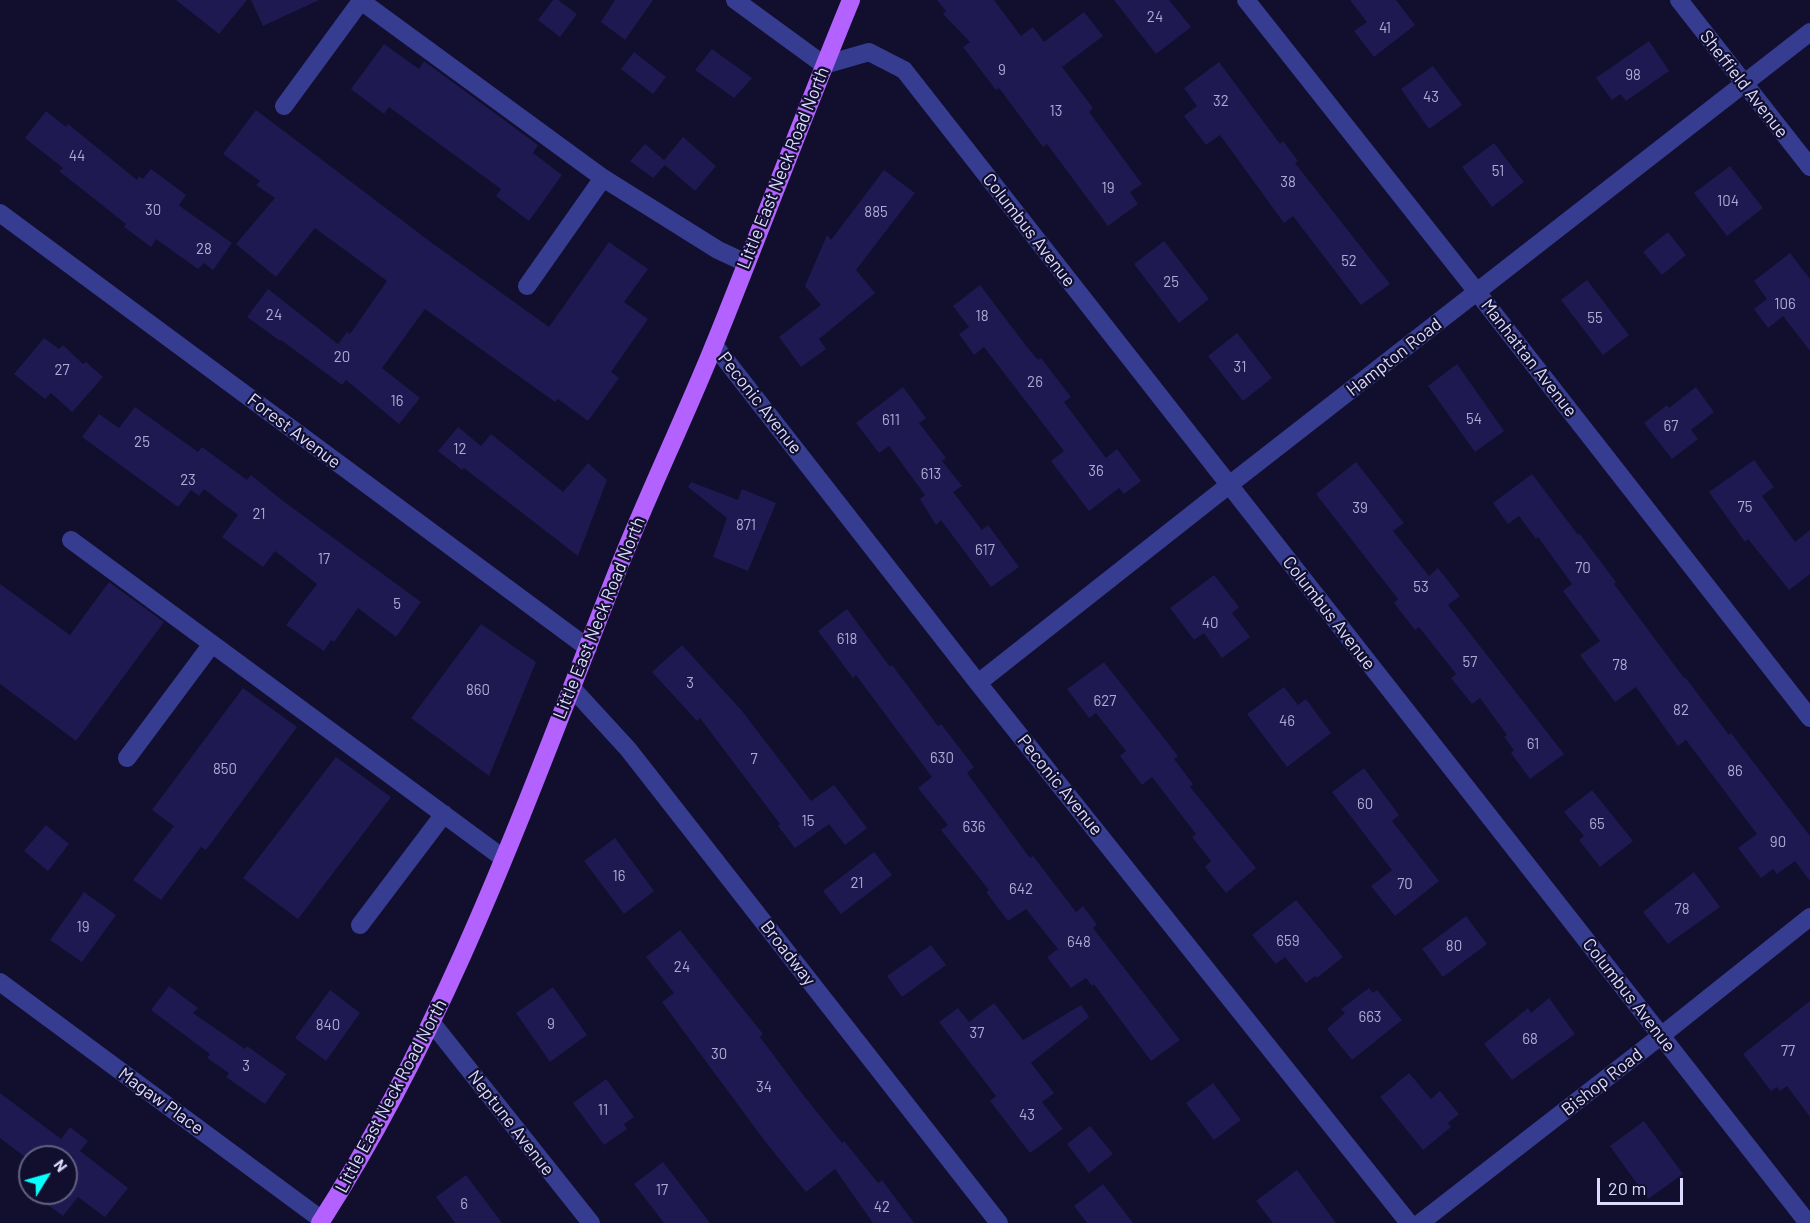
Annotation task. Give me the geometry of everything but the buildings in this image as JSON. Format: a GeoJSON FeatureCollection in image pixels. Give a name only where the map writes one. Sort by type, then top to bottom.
{"type":"FeatureCollection","features":[{"type":"Feature","properties":{"kind":"main road","name":"Little East Neck Road North"},"geometry":{"type":"LineString","coordinates":[[321,1221],[373,1136],[432,1023],[504,858],[637,523],[714,345],[851,0]]}},
{"type":"Feature","properties":{"kind":"street"},"geometry":{"type":"LineString","coordinates":[[735,0],[824,65]]}},
{"type":"Feature","properties":{"kind":"street","name":"Manhattan Avenue"},"geometry":{"type":"LineString","coordinates":[[1246,0],[1810,718]]}},
{"type":"Feature","properties":{"kind":"street","name":"Sheffield Avenue"},"geometry":{"type":"LineString","coordinates":[[1679,0],[1810,167]]}},
{"type":"Feature","properties":{"kind":"street"},"geometry":{"type":"LineString","coordinates":[[284,106],[361,1],[603,178],[718,250],[746,263]]}},
{"type":"Feature","properties":{"kind":"street","name":"Hampton Road"},"geometry":{"type":"LineString","coordinates":[[978,683],[1810,32]]}},
{"type":"Feature","properties":{"kind":"street","name":"Columbus Avenue"},"geometry":{"type":"LineString","coordinates":[[824,65],[869,52],[904,70],[1808,1223]]}},
{"type":"Feature","properties":{"kind":"street"},"geometry":{"type":"LineString","coordinates":[[527,286],[603,178]]}},
{"type":"Feature","properties":{"kind":"street","name":"Forest Avenue"},"geometry":{"type":"LineString","coordinates":[[0,213],[588,648]]}},
{"type":"Feature","properties":{"kind":"street","name":"Peconic Avenue"},"geometry":{"type":"LineString","coordinates":[[714,345],[978,683],[1409,1223]]}},
{"type":"Feature","properties":{"kind":"street"},"geometry":{"type":"LineString","coordinates":[[71,540],[504,858]]}},
{"type":"Feature","properties":{"kind":"street"},"geometry":{"type":"LineString","coordinates":[[127,758],[212,644]]}},
{"type":"Feature","properties":{"kind":"street","name":"Broadway"},"geometry":{"type":"LineString","coordinates":[[572,688],[628,749],[999,1223]]}},
{"type":"Feature","properties":{"kind":"street"},"geometry":{"type":"LineString","coordinates":[[360,924],[444,814]]}},
{"type":"Feature","properties":{"kind":"street","name":"Bishop Road"},"geometry":{"type":"LineString","coordinates":[[1420,1223],[1810,917]]}},
{"type":"Feature","properties":{"kind":"street","name":"Magaw Place"},"geometry":{"type":"LineString","coordinates":[[0,982],[321,1221]]}},
{"type":"Feature","properties":{"kind":"street","name":"Neptune Avenue"},"geometry":{"type":"LineString","coordinates":[[432,1023],[591,1223]]}}]}
